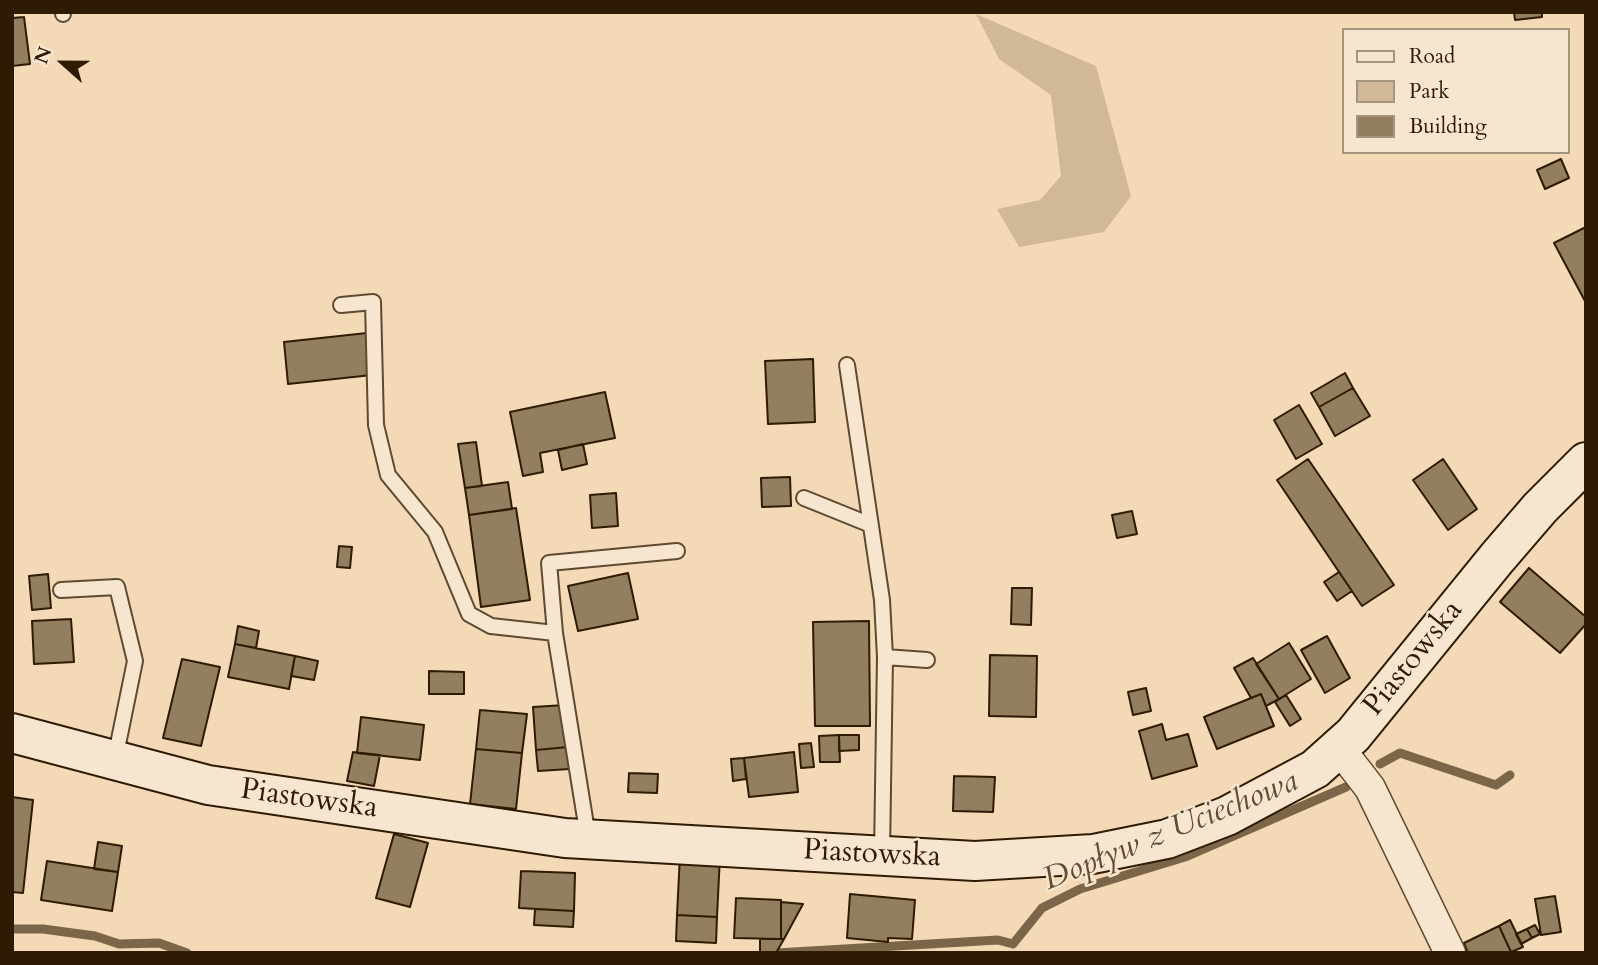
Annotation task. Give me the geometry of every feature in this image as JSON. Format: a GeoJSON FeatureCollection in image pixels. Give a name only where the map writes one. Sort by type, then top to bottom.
{"type":"FeatureCollection","features":[{"type":"Feature","properties":{"kind":"street","name":"Piastowska"},"geometry":{"type":"LineString","coordinates":[[12,733],[208,785],[565,838],[975,861],[1093,854],[1167,839],[1227,816],[1315,769],[1353,735],[1391,685],[1514,538],[1586,461]]}},
{"type":"Feature","properties":{"kind":"street"},"geometry":{"type":"LineString","coordinates":[[1339,748],[1370,788],[1450,953]]}},
{"type":"Feature","properties":{"kind":"lane"},"geometry":{"type":"LineString","coordinates":[[341,305],[373,302],[376,425],[388,475],[435,533],[469,614],[491,626],[555,633]]}},
{"type":"Feature","properties":{"kind":"lane"},"geometry":{"type":"LineString","coordinates":[[847,365],[882,600],[885,657],[882,856]]}},
{"type":"Feature","properties":{"kind":"lane"},"geometry":{"type":"LineString","coordinates":[[804,498],[871,525]]}},
{"type":"Feature","properties":{"kind":"lane"},"geometry":{"type":"LineString","coordinates":[[589,839],[555,633],[549,563],[677,551]]}},
{"type":"Feature","properties":{"kind":"lane"},"geometry":{"type":"LineString","coordinates":[[61,590],[117,587],[135,661],[115,760]]}},
{"type":"Feature","properties":{"kind":"lane"},"geometry":{"type":"LineString","coordinates":[[885,657],[926,660]]}},
{"type":"Feature","properties":{"kind":"green space"},"geometry":{"type":"Polygon","coordinates":[[[976,14],[1096,66],[1131,196],[1104,232],[1019,247],[997,209],[1040,200],[1061,176],[1051,95],[999,59],[976,14]]]}},
{"type":"Feature","properties":{"kind":"building"},"geometry":{"type":"Polygon","coordinates":[[[1514,12],[1542,12],[1542,17],[1515,20],[1514,12]]]}},
{"type":"Feature","properties":{"kind":"building"},"geometry":{"type":"Polygon","coordinates":[[[24,17],[30,64],[12,66],[12,18],[24,17]]]}},
{"type":"Feature","properties":{"kind":"building"},"geometry":{"type":"Polygon","coordinates":[[[1561,159],[1569,178],[1545,189],[1537,170],[1561,159]]]}},
{"type":"Feature","properties":{"kind":"building"},"geometry":{"type":"Polygon","coordinates":[[[1586,227],[1586,303],[1554,243],[1586,227]]]}},
{"type":"Feature","properties":{"kind":"building"},"geometry":{"type":"Polygon","coordinates":[[[367,333],[372,375],[288,384],[284,342],[367,333]]]}},
{"type":"Feature","properties":{"kind":"building"},"geometry":{"type":"Polygon","coordinates":[[[813,359],[815,422],[768,424],[765,361],[813,359]]]}},
{"type":"Feature","properties":{"kind":"building"},"geometry":{"type":"Polygon","coordinates":[[[1345,373],[1353,388],[1319,407],[1311,393],[1345,373]]]}},
{"type":"Feature","properties":{"kind":"building"},"geometry":{"type":"Polygon","coordinates":[[[1353,388],[1370,416],[1335,436],[1319,407],[1353,388]]]}},
{"type":"Feature","properties":{"kind":"building"},"geometry":{"type":"Polygon","coordinates":[[[605,392],[615,438],[540,453],[543,472],[523,476],[510,412],[605,392]]]}},
{"type":"Feature","properties":{"kind":"building"},"geometry":{"type":"Polygon","coordinates":[[[1299,405],[1322,444],[1296,459],[1274,420],[1299,405]]]}},
{"type":"Feature","properties":{"kind":"building"},"geometry":{"type":"Polygon","coordinates":[[[476,442],[482,486],[465,488],[458,444],[476,442]]]}},
{"type":"Feature","properties":{"kind":"building"},"geometry":{"type":"Polygon","coordinates":[[[583,444],[587,464],[562,470],[558,450],[583,444]]]}},
{"type":"Feature","properties":{"kind":"building"},"geometry":{"type":"Polygon","coordinates":[[[1308,459],[1394,585],[1362,606],[1277,480],[1308,459]]]}},
{"type":"Feature","properties":{"kind":"building"},"geometry":{"type":"Polygon","coordinates":[[[1443,459],[1477,509],[1448,530],[1413,480],[1443,459]]]}},
{"type":"Feature","properties":{"kind":"building"},"geometry":{"type":"Polygon","coordinates":[[[790,477],[791,506],[762,507],[761,478],[790,477]]]}},
{"type":"Feature","properties":{"kind":"building"},"geometry":{"type":"Polygon","coordinates":[[[508,482],[512,509],[469,515],[465,488],[508,482]]]}},
{"type":"Feature","properties":{"kind":"building"},"geometry":{"type":"Polygon","coordinates":[[[616,493],[618,526],[592,528],[590,495],[616,493]]]}},
{"type":"Feature","properties":{"kind":"building"},"geometry":{"type":"Polygon","coordinates":[[[516,508],[530,600],[481,607],[469,515],[516,508]]]}},
{"type":"Feature","properties":{"kind":"building"},"geometry":{"type":"Polygon","coordinates":[[[1132,511],[1137,534],[1117,538],[1112,515],[1132,511]]]}},
{"type":"Feature","properties":{"kind":"building"},"geometry":{"type":"Polygon","coordinates":[[[339,546],[352,547],[350,568],[337,567],[339,546]]]}},
{"type":"Feature","properties":{"kind":"building"},"geometry":{"type":"Polygon","coordinates":[[[1529,568],[1586,617],[1586,624],[1560,653],[1500,602],[1529,568]]]}},
{"type":"Feature","properties":{"kind":"building"},"geometry":{"type":"Polygon","coordinates":[[[1339,572],[1352,591],[1337,601],[1324,582],[1339,572]]]}},
{"type":"Feature","properties":{"kind":"building"},"geometry":{"type":"Polygon","coordinates":[[[628,573],[638,619],[578,631],[568,586],[628,573]]]}},
{"type":"Feature","properties":{"kind":"building"},"geometry":{"type":"Polygon","coordinates":[[[48,574],[51,608],[32,610],[29,576],[48,574]]]}},
{"type":"Feature","properties":{"kind":"building"},"geometry":{"type":"Polygon","coordinates":[[[1012,588],[1032,588],[1031,625],[1011,624],[1012,588]]]}},
{"type":"Feature","properties":{"kind":"building"},"geometry":{"type":"Polygon","coordinates":[[[71,619],[74,662],[34,664],[32,621],[71,619]]]}},
{"type":"Feature","properties":{"kind":"building"},"geometry":{"type":"Polygon","coordinates":[[[869,621],[870,726],[815,726],[813,622],[869,621]]]}},
{"type":"Feature","properties":{"kind":"building"},"geometry":{"type":"Polygon","coordinates":[[[238,626],[259,631],[256,648],[235,644],[238,626]]]}},
{"type":"Feature","properties":{"kind":"building"},"geometry":{"type":"Polygon","coordinates":[[[1327,636],[1350,678],[1325,693],[1301,650],[1327,636]]]}},
{"type":"Feature","properties":{"kind":"building"},"geometry":{"type":"Polygon","coordinates":[[[1289,643],[1311,679],[1279,699],[1256,664],[1289,643]]]}},
{"type":"Feature","properties":{"kind":"building"},"geometry":{"type":"Polygon","coordinates":[[[235,644],[295,656],[289,689],[228,677],[235,644]]]}},
{"type":"Feature","properties":{"kind":"building"},"geometry":{"type":"Polygon","coordinates":[[[990,655],[1037,656],[1036,717],[989,716],[990,655]]]}},
{"type":"Feature","properties":{"kind":"building"},"geometry":{"type":"Polygon","coordinates":[[[295,656],[318,661],[314,680],[291,676],[295,656]]]}},
{"type":"Feature","properties":{"kind":"building"},"geometry":{"type":"Polygon","coordinates":[[[1253,658],[1279,699],[1266,706],[1261,694],[1251,698],[1234,668],[1253,658]]]}},
{"type":"Feature","properties":{"kind":"building"},"geometry":{"type":"Polygon","coordinates":[[[182,659],[220,667],[201,746],[163,738],[182,659]]]}},
{"type":"Feature","properties":{"kind":"building"},"geometry":{"type":"Polygon","coordinates":[[[429,671],[464,672],[464,694],[429,694],[429,671]]]}},
{"type":"Feature","properties":{"kind":"building"},"geometry":{"type":"Polygon","coordinates":[[[1146,688],[1151,711],[1133,715],[1128,692],[1146,688]]]}},
{"type":"Feature","properties":{"kind":"building"},"geometry":{"type":"Polygon","coordinates":[[[1261,694],[1274,726],[1217,749],[1204,717],[1261,694]]]}},
{"type":"Feature","properties":{"kind":"building"},"geometry":{"type":"Polygon","coordinates":[[[1286,695],[1301,719],[1290,726],[1275,702],[1286,695]]]}},
{"type":"Feature","properties":{"kind":"building"},"geometry":{"type":"Polygon","coordinates":[[[565,705],[568,747],[536,750],[533,707],[565,705]]]}},
{"type":"Feature","properties":{"kind":"building"},"geometry":{"type":"Polygon","coordinates":[[[480,710],[527,714],[522,753],[476,749],[480,710]]]}},
{"type":"Feature","properties":{"kind":"building"},"geometry":{"type":"Polygon","coordinates":[[[361,717],[424,725],[420,760],[357,753],[361,717]]]}},
{"type":"Feature","properties":{"kind":"building"},"geometry":{"type":"Polygon","coordinates":[[[1162,724],[1166,740],[1188,734],[1197,766],[1152,779],[1139,731],[1162,724]]]}},
{"type":"Feature","properties":{"kind":"building"},"geometry":{"type":"Polygon","coordinates":[[[839,735],[840,762],[820,762],[819,736],[839,735]]]}},
{"type":"Feature","properties":{"kind":"building"},"geometry":{"type":"Polygon","coordinates":[[[839,735],[859,735],[859,750],[839,751],[839,735]]]}},
{"type":"Feature","properties":{"kind":"building"},"geometry":{"type":"Polygon","coordinates":[[[811,743],[814,767],[801,768],[799,744],[811,743]]]}},
{"type":"Feature","properties":{"kind":"building"},"geometry":{"type":"Polygon","coordinates":[[[568,747],[570,769],[538,771],[536,750],[568,747]]]}},
{"type":"Feature","properties":{"kind":"building"},"geometry":{"type":"Polygon","coordinates":[[[476,749],[522,753],[516,809],[470,804],[476,749]]]}},
{"type":"Feature","properties":{"kind":"building"},"geometry":{"type":"Polygon","coordinates":[[[353,752],[380,755],[374,786],[347,781],[353,752]]]}},
{"type":"Feature","properties":{"kind":"building"},"geometry":{"type":"Polygon","coordinates":[[[794,752],[798,792],[749,797],[744,758],[794,752]]]}},
{"type":"Feature","properties":{"kind":"building"},"geometry":{"type":"Polygon","coordinates":[[[744,758],[746,779],[733,781],[731,759],[744,758]]]}},
{"type":"Feature","properties":{"kind":"building"},"geometry":{"type":"Polygon","coordinates":[[[629,773],[658,774],[657,793],[628,792],[629,773]]]}},
{"type":"Feature","properties":{"kind":"building"},"geometry":{"type":"Polygon","coordinates":[[[954,776],[995,777],[993,812],[953,811],[954,776]]]}},
{"type":"Feature","properties":{"kind":"building"},"geometry":{"type":"Polygon","coordinates":[[[12,797],[33,800],[23,893],[12,892],[12,797]]]}},
{"type":"Feature","properties":{"kind":"building"},"geometry":{"type":"Polygon","coordinates":[[[394,834],[428,843],[410,907],[376,898],[394,834]]]}},
{"type":"Feature","properties":{"kind":"building"},"geometry":{"type":"Polygon","coordinates":[[[98,842],[122,846],[118,872],[94,869],[98,842]]]}},
{"type":"Feature","properties":{"kind":"building"},"geometry":{"type":"Polygon","coordinates":[[[680,855],[720,856],[717,917],[677,915],[680,855]]]}},
{"type":"Feature","properties":{"kind":"building"},"geometry":{"type":"Polygon","coordinates":[[[47,861],[118,872],[112,911],[41,900],[47,861]]]}},
{"type":"Feature","properties":{"kind":"building"},"geometry":{"type":"Polygon","coordinates":[[[521,871],[575,873],[574,911],[519,908],[521,871]]]}},
{"type":"Feature","properties":{"kind":"building"},"geometry":{"type":"Polygon","coordinates":[[[850,894],[915,900],[912,939],[888,938],[888,942],[847,938],[850,894]]]}},
{"type":"Feature","properties":{"kind":"building"},"geometry":{"type":"Polygon","coordinates":[[[1555,896],[1561,932],[1541,935],[1535,899],[1555,896]]]}},
{"type":"Feature","properties":{"kind":"building"},"geometry":{"type":"Polygon","coordinates":[[[736,898],[781,900],[781,939],[734,938],[736,898]]]}},
{"type":"Feature","properties":{"kind":"building"},"geometry":{"type":"Polygon","coordinates":[[[781,902],[803,904],[784,939],[781,939],[781,902]]]}},
{"type":"Feature","properties":{"kind":"building"},"geometry":{"type":"Polygon","coordinates":[[[535,909],[574,911],[573,927],[534,925],[535,909]]]}},
{"type":"Feature","properties":{"kind":"building"},"geometry":{"type":"Polygon","coordinates":[[[677,915],[717,917],[716,943],[676,941],[677,915]]]}},
{"type":"Feature","properties":{"kind":"building"},"geometry":{"type":"Polygon","coordinates":[[[1510,920],[1523,947],[1511,952],[1499,926],[1510,920]]]}},
{"type":"Feature","properties":{"kind":"building"},"geometry":{"type":"Polygon","coordinates":[[[1535,925],[1540,934],[1532,938],[1527,929],[1535,925]]]}},
{"type":"Feature","properties":{"kind":"building"},"geometry":{"type":"Polygon","coordinates":[[[1499,926],[1511,952],[1468,953],[1464,943],[1499,926]]]}},
{"type":"Feature","properties":{"kind":"building"},"geometry":{"type":"Polygon","coordinates":[[[1527,929],[1532,938],[1521,944],[1516,934],[1527,929]]]}},
{"type":"Feature","properties":{"kind":"building"},"geometry":{"type":"Polygon","coordinates":[[[760,939],[784,939],[776,953],[760,953],[760,939]]]}},
{"type":"Feature","properties":{"kind":"waterway","name":"Dopływ z Uciechowa"},"geometry":{"type":"LineString","coordinates":[[1380,764],[1400,753],[1496,785],[1510,775]]}},
{"type":"Feature","properties":{"kind":"waterway","name":"Dopływ z Uciechowa"},"geometry":{"type":"LineString","coordinates":[[776,953],[998,940],[1013,944],[1042,908],[1080,889],[1185,857],[1346,787]]}},
{"type":"Feature","properties":{"kind":"waterway","name":"Dopływ z Uciechowa"},"geometry":{"type":"LineString","coordinates":[[12,929],[43,929],[95,936],[119,944],[159,943],[187,953]]}}]}
